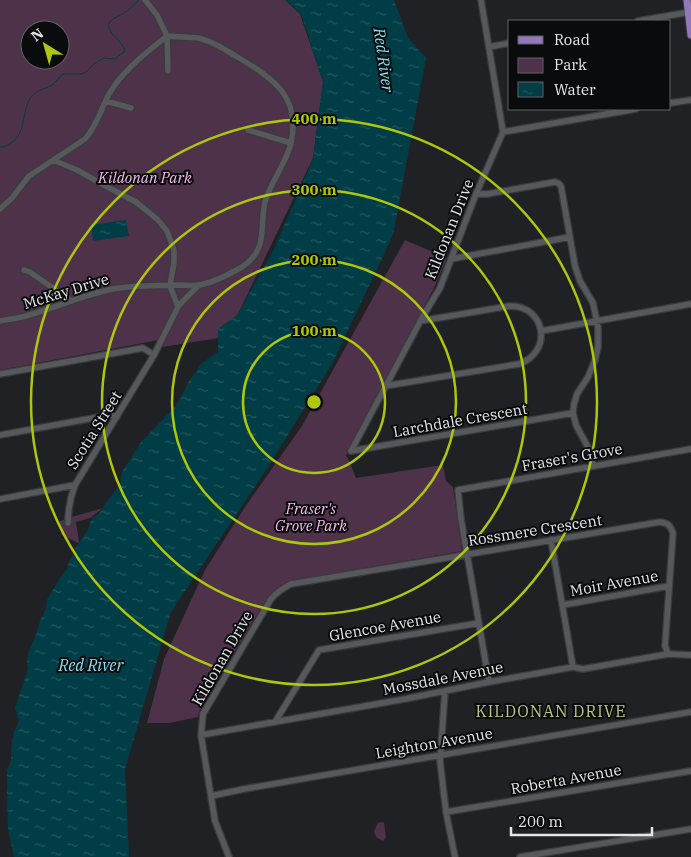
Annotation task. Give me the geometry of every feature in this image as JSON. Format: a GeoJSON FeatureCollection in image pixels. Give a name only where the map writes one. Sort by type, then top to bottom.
{"type":"FeatureCollection","features":[{"type":"Feature","properties":{"kind":"main road"},"geometry":{"type":"LineString","coordinates":[[686,0],[690,12],[691,33]]}},
{"type":"Feature","properties":{"kind":"street"},"geometry":{"type":"LineString","coordinates":[[481,0],[503,132],[630,110]]}},
{"type":"Feature","properties":{"kind":"street"},"geometry":{"type":"LineString","coordinates":[[147,2],[157,15],[167,36],[168,71]]}},
{"type":"Feature","properties":{"kind":"street"},"geometry":{"type":"LineString","coordinates":[[644,20],[690,12]]}},
{"type":"Feature","properties":{"kind":"street"},"geometry":{"type":"LineString","coordinates":[[0,208],[12,198],[26,179],[85,139],[92,132],[110,93],[124,74],[140,57],[167,36],[198,38],[217,45],[261,71],[283,90],[293,117],[293,130],[288,152],[266,200],[262,236],[257,252],[242,266],[217,279],[199,285]]}},
{"type":"Feature","properties":{"kind":"street"},"geometry":{"type":"LineString","coordinates":[[489,47],[508,43]]}},
{"type":"Feature","properties":{"kind":"street"},"geometry":{"type":"LineString","coordinates":[[671,103],[691,100]]}},
{"type":"Feature","properties":{"kind":"street"},"geometry":{"type":"LineString","coordinates":[[106,101],[131,108]]}},
{"type":"Feature","properties":{"kind":"street"},"geometry":{"type":"LineString","coordinates":[[248,130],[291,143]]}},
{"type":"Feature","properties":{"kind":"street","name":"Kildonan Drive"},"geometry":{"type":"LineString","coordinates":[[351,451],[420,321],[440,288],[476,194],[503,132]]}},
{"type":"Feature","properties":{"kind":"street"},"geometry":{"type":"LineString","coordinates":[[53,160],[77,170],[136,202],[158,220],[167,231],[174,250],[170,286],[178,308]]}},
{"type":"Feature","properties":{"kind":"street"},"geometry":{"type":"LineString","coordinates":[[476,194],[487,194],[555,182],[560,186],[577,274],[593,303],[598,327],[598,347],[588,377],[577,394],[573,413],[576,425],[590,451],[593,466]]}},
{"type":"Feature","properties":{"kind":"street"},"geometry":{"type":"LineString","coordinates":[[451,258],[570,237]]}},
{"type":"Feature","properties":{"kind":"street"},"geometry":{"type":"LineString","coordinates":[[24,270],[30,272],[71,301]]}},
{"type":"Feature","properties":{"kind":"street","name":"McKay Drive"},"geometry":{"type":"LineString","coordinates":[[0,321],[22,317],[107,290],[199,285]]}},
{"type":"Feature","properties":{"kind":"street","name":"Scotia Street"},"geometry":{"type":"LineString","coordinates":[[68,523],[70,497],[75,485],[154,355],[178,308],[199,285]]}},
{"type":"Feature","properties":{"kind":"street"},"geometry":{"type":"LineString","coordinates":[[541,331],[691,304]]}},
{"type":"Feature","properties":{"kind":"street"},"geometry":{"type":"LineString","coordinates":[[385,386],[523,362],[531,358],[538,350],[541,342],[541,331],[538,321],[524,308],[516,306],[420,321]]}},
{"type":"Feature","properties":{"kind":"street"},"geometry":{"type":"LineString","coordinates":[[0,374],[142,348],[154,355]]}},
{"type":"Feature","properties":{"kind":"street","name":"Larchdale Crescent"},"geometry":{"type":"LineString","coordinates":[[351,451],[573,413]]}},
{"type":"Feature","properties":{"kind":"street"},"geometry":{"type":"LineString","coordinates":[[0,435],[110,415],[117,417]]}},
{"type":"Feature","properties":{"kind":"street","name":"Fraser's Grove"},"geometry":{"type":"LineString","coordinates":[[467,554],[457,495],[458,490],[691,449]]}},
{"type":"Feature","properties":{"kind":"street"},"geometry":{"type":"LineString","coordinates":[[0,499],[75,485]]}},
{"type":"Feature","properties":{"kind":"street","name":"Rossmere Crescent"},"geometry":{"type":"LineString","coordinates":[[277,592],[291,584],[660,522],[667,523],[671,527],[672,533],[666,646],[668,654]]}},
{"type":"Feature","properties":{"kind":"street"},"geometry":{"type":"LineString","coordinates":[[552,540],[573,667]]}},
{"type":"Feature","properties":{"kind":"street"},"geometry":{"type":"LineString","coordinates":[[467,554],[489,682]]}},
{"type":"Feature","properties":{"kind":"street","name":"Moir Avenue"},"geometry":{"type":"LineString","coordinates":[[562,605],[669,586]]}},
{"type":"Feature","properties":{"kind":"street","name":"Kildonan Drive"},"geometry":{"type":"LineString","coordinates":[[229,857],[215,821],[201,735],[203,714],[277,592]]}},
{"type":"Feature","properties":{"kind":"street","name":"Glencoe Avenue"},"geometry":{"type":"LineString","coordinates":[[275,722],[319,650],[479,623]]}},
{"type":"Feature","properties":{"kind":"street","name":"Mossdale Avenue"},"geometry":{"type":"LineString","coordinates":[[201,735],[573,667],[583,669],[668,654],[691,655]]}},
{"type":"Feature","properties":{"kind":"street"},"geometry":{"type":"LineString","coordinates":[[445,691],[440,755],[441,776],[455,857]]}},
{"type":"Feature","properties":{"kind":"street","name":"Leighton Avenue"},"geometry":{"type":"LineString","coordinates":[[211,796],[691,712]]}},
{"type":"Feature","properties":{"kind":"street","name":"Roberta Avenue"},"geometry":{"type":"LineString","coordinates":[[446,812],[691,771]]}},
{"type":"Feature","properties":{"kind":"street"},"geometry":{"type":"LineString","coordinates":[[520,857],[691,829]]}},
{"type":"Feature","properties":{"kind":"green space","name":"Kildonan Park"},"geometry":{"type":"Polygon","coordinates":[[[0,0],[285,0],[300,14],[323,82],[313,158],[237,316],[218,329],[219,338],[162,347],[164,339],[0,370],[0,0]]]}},
{"type":"Feature","properties":{"kind":"green space","name":"Fraser's Grove Park"},"geometry":{"type":"Polygon","coordinates":[[[405,240],[447,258],[434,288],[346,456],[356,478],[443,465],[446,481],[453,487],[462,551],[291,581],[281,585],[268,597],[210,692],[198,717],[169,723],[147,723],[164,659],[205,570],[245,507],[302,426],[405,240]]]}},
{"type":"Feature","properties":{"kind":"green space"},"geometry":{"type":"Polygon","coordinates":[[[103,508],[90,518],[76,522],[78,543],[62,535],[59,521],[64,520],[66,525],[72,523],[72,517],[103,508]]]}},
{"type":"Feature","properties":{"kind":"green space"},"geometry":{"type":"Polygon","coordinates":[[[383,822],[386,837],[383,841],[376,837],[374,831],[378,823],[383,822]]]}},
{"type":"Feature","properties":{"kind":"water","name":"Red River"},"geometry":{"type":"Polygon","coordinates":[[[286,0],[394,0],[408,38],[426,58],[393,235],[333,362],[266,470],[171,612],[125,769],[129,857],[14,857],[8,829],[7,771],[11,760],[14,732],[19,721],[15,708],[28,669],[28,654],[46,609],[47,600],[67,569],[69,561],[87,532],[92,518],[103,509],[120,484],[122,472],[141,442],[175,407],[191,378],[202,363],[218,352],[218,329],[237,315],[273,251],[313,159],[323,82],[301,14],[286,0]]]}},
{"type":"Feature","properties":{"kind":"water"},"geometry":{"type":"Polygon","coordinates":[[[126,220],[129,236],[93,241],[91,225],[126,220]]]}},
{"type":"Feature","properties":{"kind":"waterway"},"geometry":{"type":"LineString","coordinates":[[0,147],[16,139],[22,128],[28,103],[36,93],[52,85],[63,74],[81,74],[104,58],[115,59],[125,51],[121,43],[111,32],[109,25],[112,20],[126,12],[139,0]]}},
{"type":"Feature","properties":{"kind":"district","name":"KILDONAN DRIVE"},"geometry":{"type":"Point","coordinates":[551,711]}}]}
